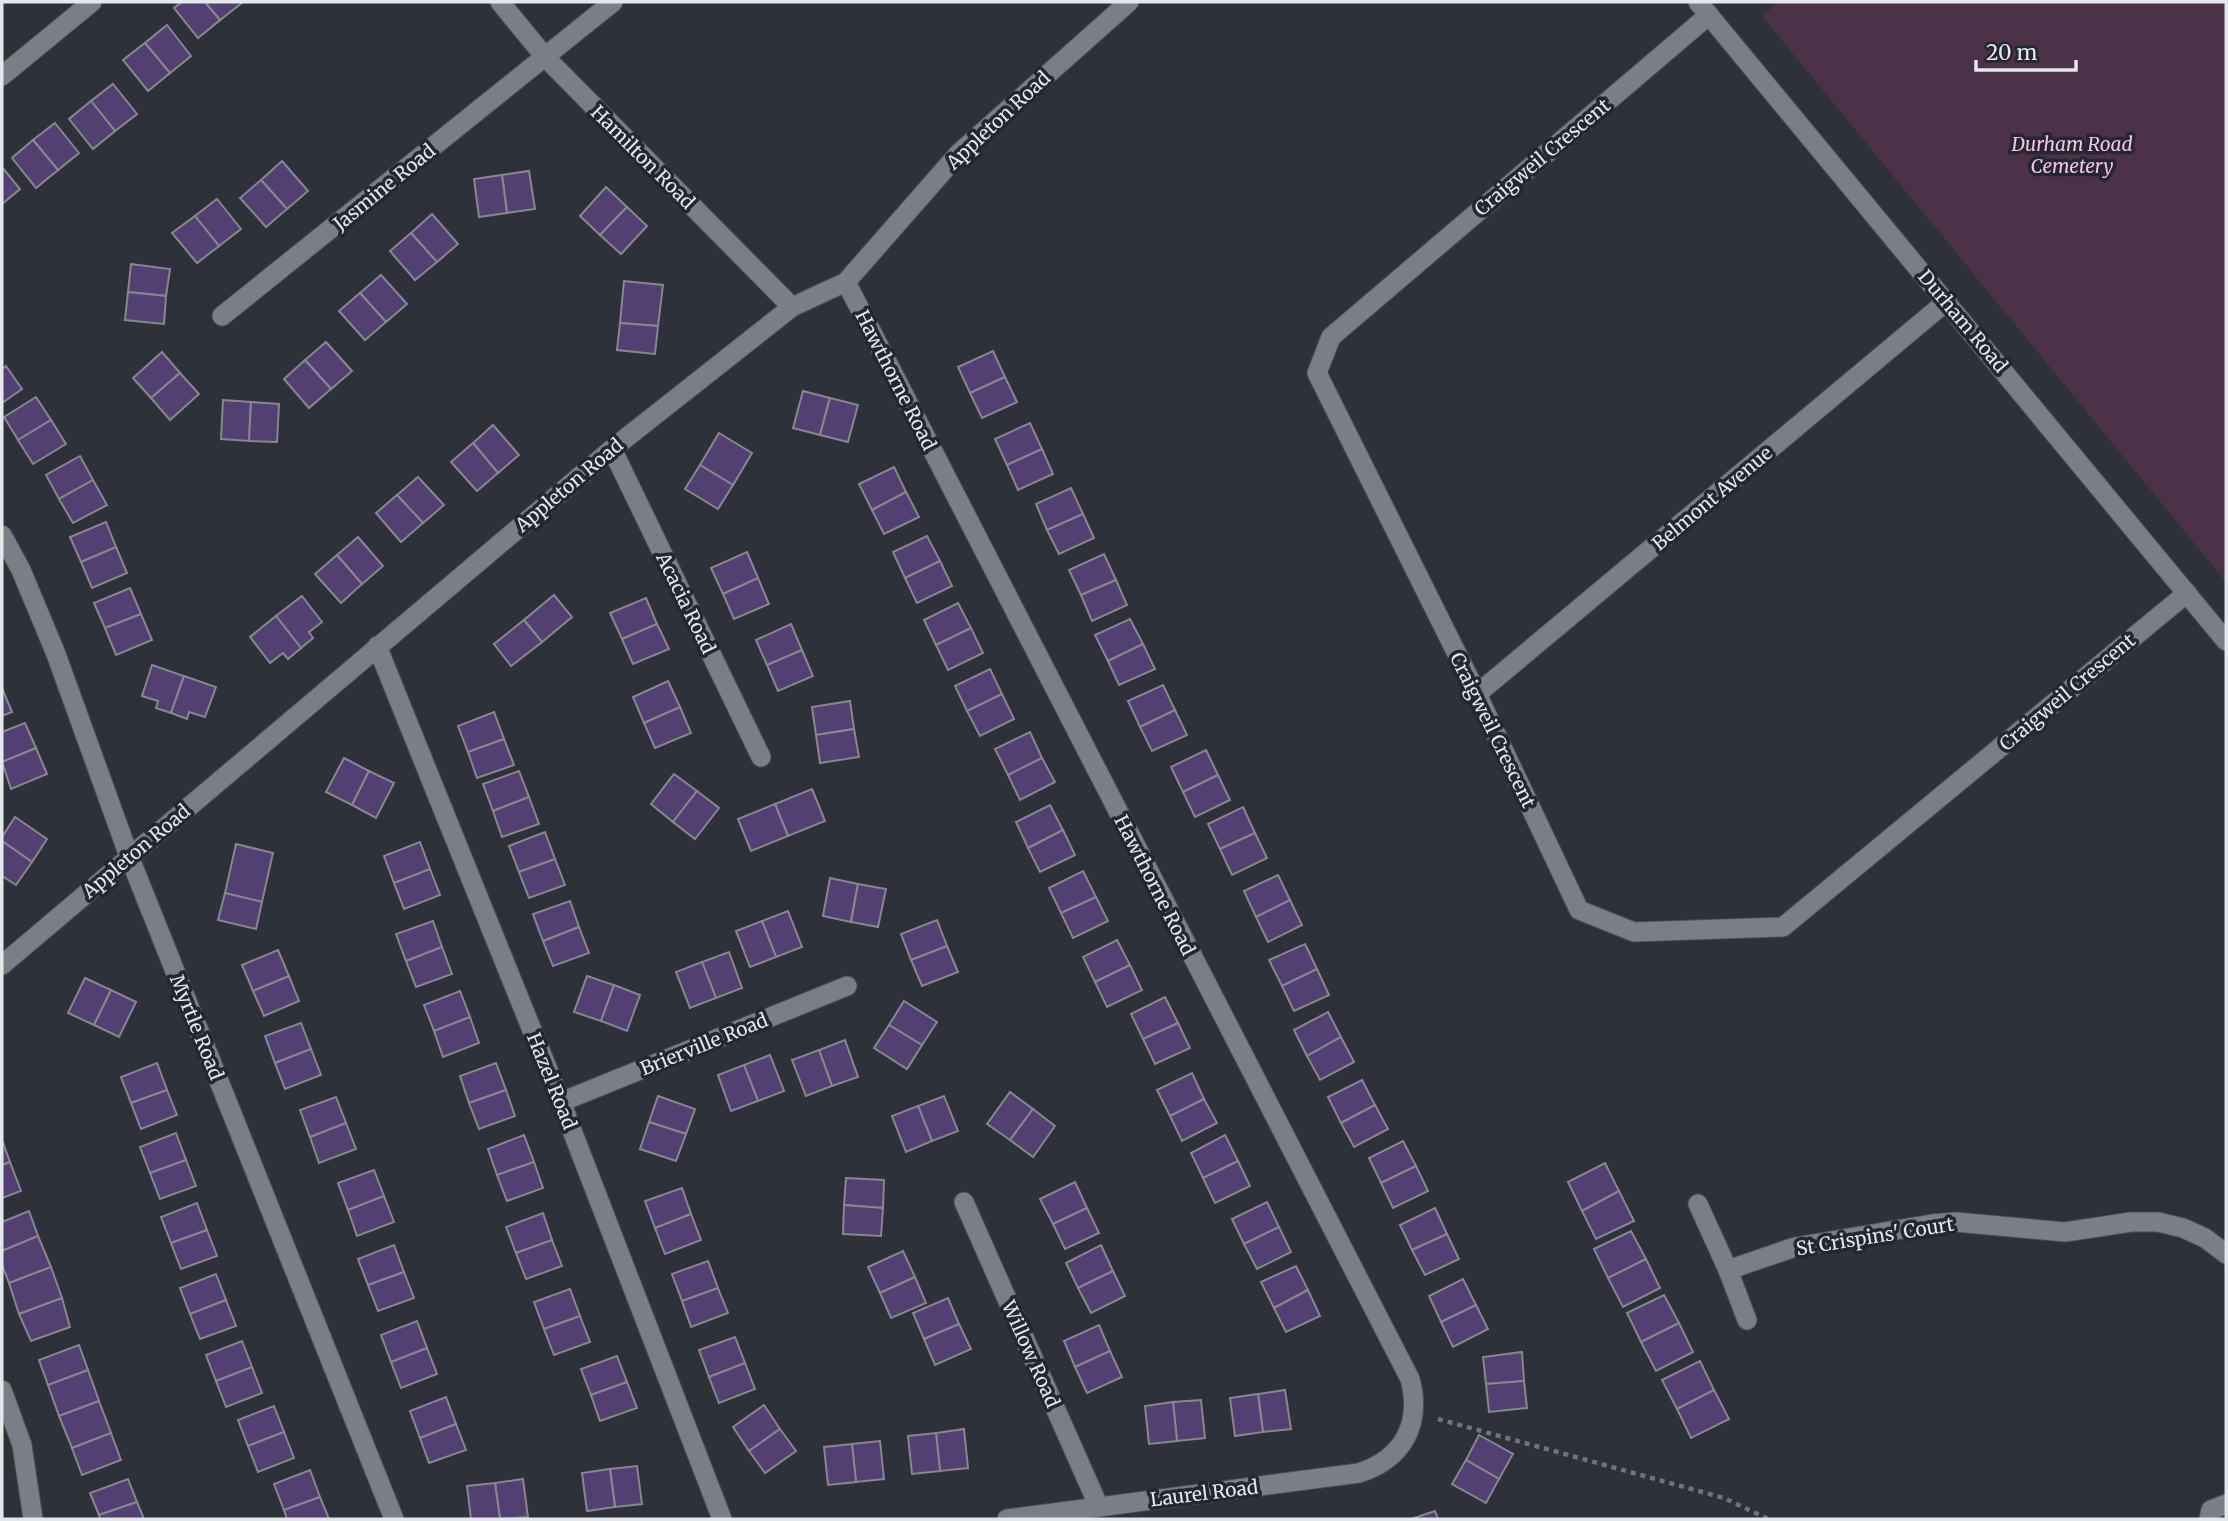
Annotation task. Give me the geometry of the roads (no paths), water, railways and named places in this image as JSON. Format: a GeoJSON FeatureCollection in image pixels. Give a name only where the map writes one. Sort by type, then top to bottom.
{"type":"FeatureCollection","features":[{"type":"Feature","properties":{"kind":"street"},"geometry":{"type":"LineString","coordinates":[[2,76],[92,2]]}},
{"type":"Feature","properties":{"kind":"street","name":"Hamilton Road"},"geometry":{"type":"LineString","coordinates":[[500,2],[546,58],[792,307]]}},
{"type":"Feature","properties":{"kind":"street","name":"Jasmine Road"},"geometry":{"type":"LineString","coordinates":[[222,316],[613,2]]}},
{"type":"Feature","properties":{"kind":"street","name":"Appleton Road"},"geometry":{"type":"LineString","coordinates":[[2,965],[612,449],[792,307],[846,282],[959,153],[1129,2]]}},
{"type":"Feature","properties":{"kind":"street","name":"Durham Road"},"geometry":{"type":"LineString","coordinates":[[1704,8],[2226,641]]}},
{"type":"Feature","properties":{"kind":"street","name":"Craigweil Crescent"},"geometry":{"type":"LineString","coordinates":[[1704,8],[1331,337],[1317,373],[1476,694],[1579,910],[1634,932],[1783,927],[2187,593]]}},
{"type":"Feature","properties":{"kind":"street","name":"Hawthorne Road"},"geometry":{"type":"LineString","coordinates":[[846,282],[1410,1380],[1415,1413],[1409,1433],[1397,1451],[1377,1467],[1359,1473]]}},
{"type":"Feature","properties":{"kind":"street","name":"Belmont Avenue"},"geometry":{"type":"LineString","coordinates":[[1476,694],[1947,301]]}},
{"type":"Feature","properties":{"kind":"street","name":"Acacia Road"},"geometry":{"type":"LineString","coordinates":[[612,449],[761,757]]}},
{"type":"Feature","properties":{"kind":"street","name":"Myrtle Road"},"geometry":{"type":"LineString","coordinates":[[2,535],[21,570],[56,654],[130,856],[394,1519]]}},
{"type":"Feature","properties":{"kind":"street","name":"Hazel Road"},"geometry":{"type":"LineString","coordinates":[[377,646],[561,1102],[722,1519]]}},
{"type":"Feature","properties":{"kind":"street","name":"Brierville Road"},"geometry":{"type":"LineString","coordinates":[[561,1102],[847,986]]}},
{"type":"Feature","properties":{"kind":"street","name":"Willow Road"},"geometry":{"type":"LineString","coordinates":[[964,1202],[1099,1507]]}},
{"type":"Feature","properties":{"kind":"street"},"geometry":{"type":"LineString","coordinates":[[1698,1203],[1747,1320]]}},
{"type":"Feature","properties":{"kind":"street","name":"St Crispins' Court"},"geometry":{"type":"LineString","coordinates":[[1728,1270],[1795,1247],[1956,1222],[2065,1233],[2131,1222],[2158,1222],[2183,1228],[2205,1238],[2226,1254]]}},
{"type":"Feature","properties":{"kind":"street"},"geometry":{"type":"LineString","coordinates":[[2,1390],[22,1445],[33,1519]]}},
{"type":"Feature","properties":{"kind":"street","name":"Laurel Road"},"geometry":{"type":"LineString","coordinates":[[1007,1519],[1359,1473]]}},
{"type":"Feature","properties":{"kind":"street"},"geometry":{"type":"LineString","coordinates":[[2209,1519],[2211,1510],[2226,1504]]}},
{"type":"Feature","properties":{"kind":"park label","name":"Durham Road Cemetery"},"geometry":{"type":"Point","coordinates":[2072,155]}}]}
